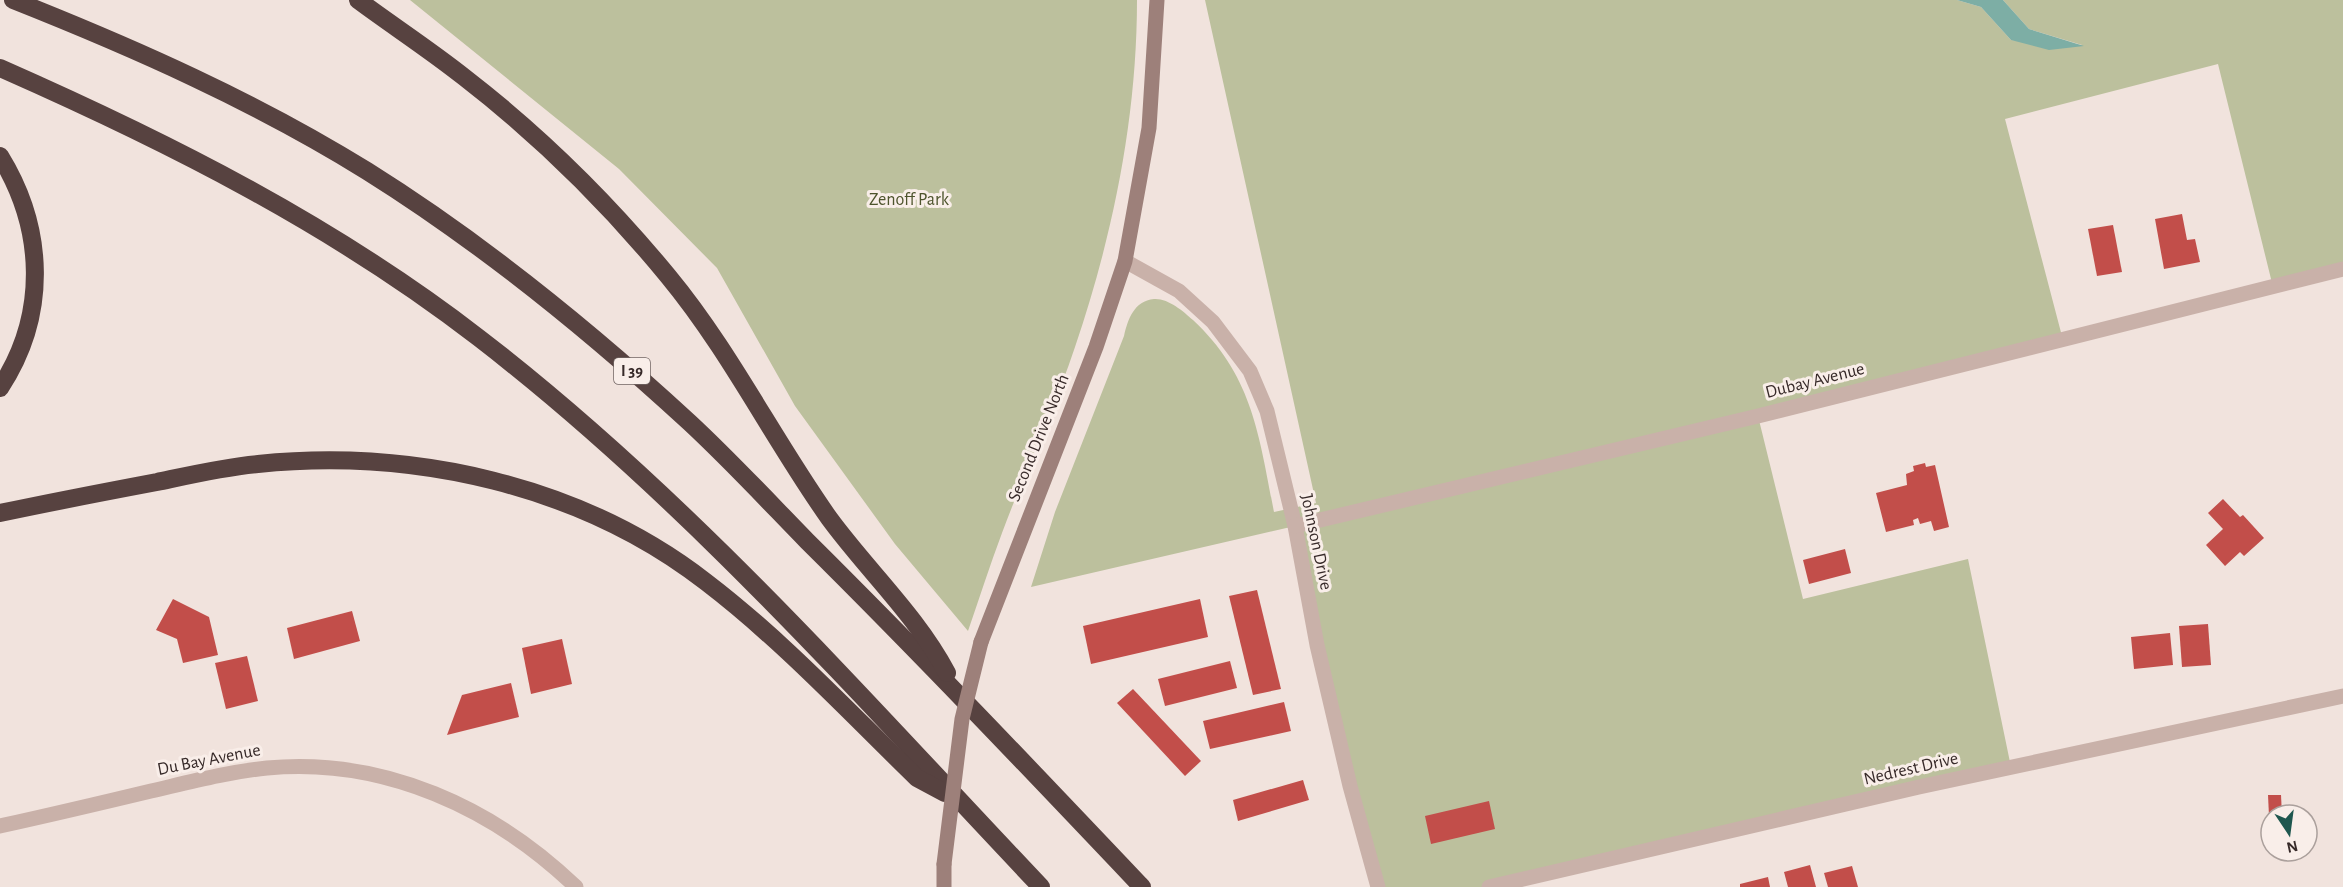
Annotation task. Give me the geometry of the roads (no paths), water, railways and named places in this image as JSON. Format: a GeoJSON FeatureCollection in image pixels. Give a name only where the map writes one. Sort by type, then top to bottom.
{"type":"FeatureCollection","features":[{"type":"Feature","properties":{"kind":"highway","name":"I 39"},"geometry":{"type":"LineString","coordinates":[[13,0],[188,76],[366,170],[560,308],[690,423],[957,693],[1142,887]]}},
{"type":"Feature","properties":{"kind":"highway"},"geometry":{"type":"LineString","coordinates":[[358,0],[464,76],[513,117],[571,171],[669,277],[752,396],[830,519],[933,647],[957,693]]}},
{"type":"Feature","properties":{"kind":"highway"},"geometry":{"type":"LineString","coordinates":[[0,68],[107,115],[229,178],[361,255],[477,336],[615,450],[686,518],[766,597],[1041,887]]}},
{"type":"Feature","properties":{"kind":"highway"},"geometry":{"type":"LineString","coordinates":[[0,156],[14,179],[31,224],[35,283],[19,354],[0,388]]}},
{"type":"Feature","properties":{"kind":"highway"},"geometry":{"type":"LineString","coordinates":[[0,513],[220,469],[297,460],[349,460],[406,464],[450,471],[531,493],[621,529],[704,580],[760,626],[917,778],[960,801]]}},
{"type":"Feature","properties":{"kind":"street","name":"Second Drive North"},"geometry":{"type":"LineString","coordinates":[[944,887],[944,864],[962,719],[981,642],[1096,347],[1125,261],[1149,128],[1157,0]]}},
{"type":"Feature","properties":{"kind":"street","name":"Johnson Drive"},"geometry":{"type":"LineString","coordinates":[[1125,261],[1179,291],[1213,322],[1250,371],[1267,411],[1295,526],[1317,645],[1350,786],[1377,887]]}},
{"type":"Feature","properties":{"kind":"street","name":"Dubay Avenue"},"geometry":{"type":"LineString","coordinates":[[1295,526],[1758,416],[2343,269]]}},
{"type":"Feature","properties":{"kind":"street","name":"Nedrest Drive"},"geometry":{"type":"LineString","coordinates":[[1489,887],[1919,787],[2343,696]]}},
{"type":"Feature","properties":{"kind":"street","name":"Du Bay Avenue"},"geometry":{"type":"LineString","coordinates":[[0,826],[228,773],[270,768],[312,767],[362,773],[403,782],[473,810],[516,835],[549,861],[576,887]]}},
{"type":"Feature","properties":{"kind":"water"},"geometry":{"type":"Polygon","coordinates":[[[1957,0],[2003,0],[2029,29],[2084,46],[2049,50],[2011,40],[1981,7],[1957,0]]]}},
{"type":"Feature","properties":{"kind":"park label","name":"Zenoff Park"},"geometry":{"type":"Point","coordinates":[909,200]}}]}
